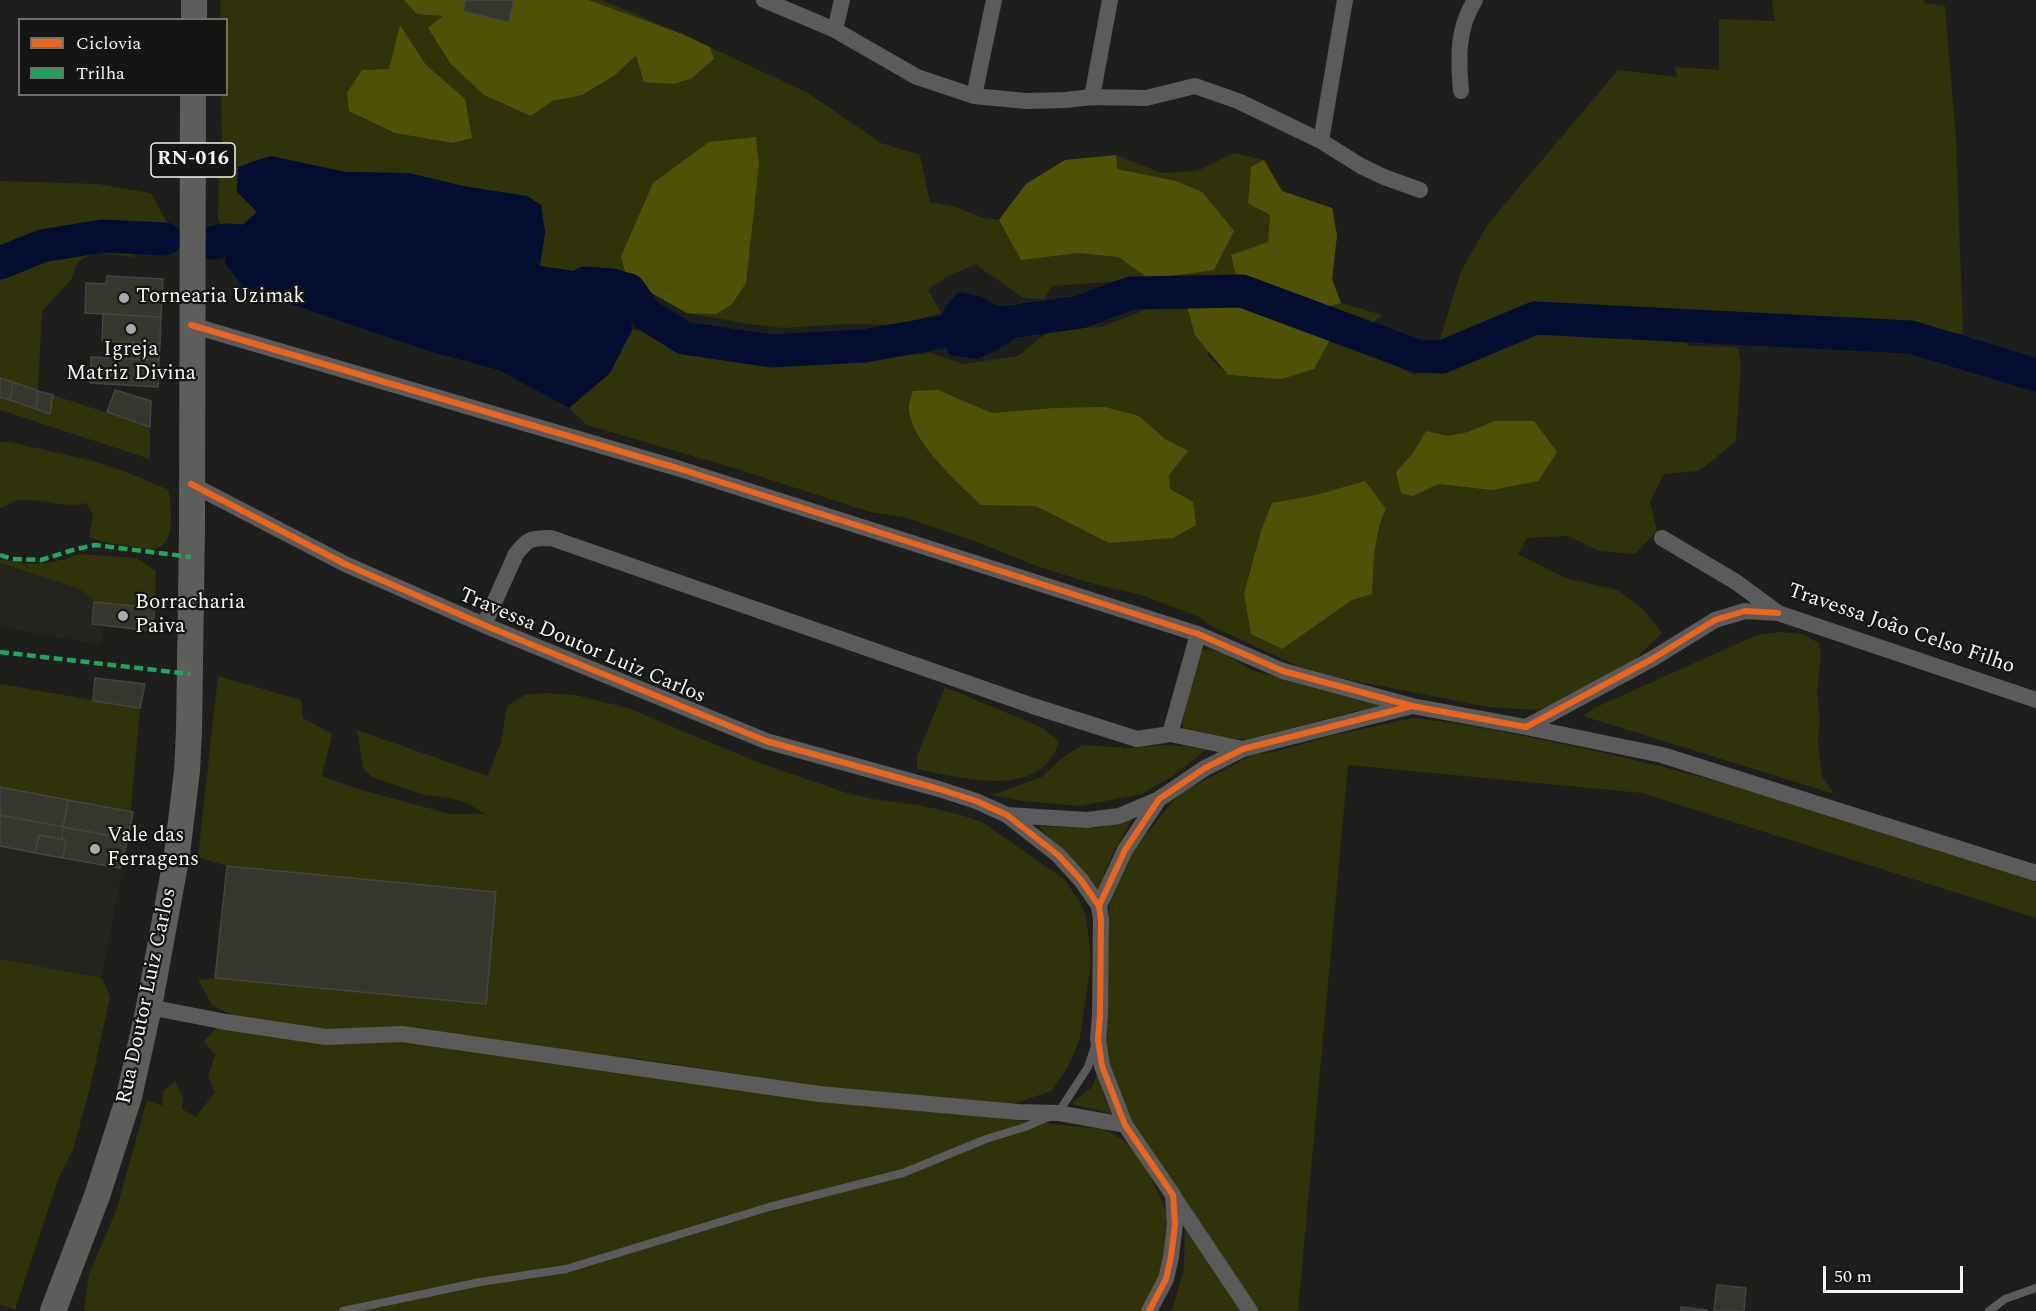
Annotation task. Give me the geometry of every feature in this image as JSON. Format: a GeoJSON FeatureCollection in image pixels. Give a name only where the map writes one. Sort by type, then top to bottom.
{"type":"FeatureCollection","features":[{"type":"Feature","properties":{"kind":"main road"},"geometry":{"type":"LineString","coordinates":[[194,0],[194,18]]}},
{"type":"Feature","properties":{"kind":"main road","name":"Rua Doutor Luiz Carlos"},"geometry":{"type":"LineString","coordinates":[[53,1311],[97,1196],[129,1097],[149,1006],[177,854],[187,771],[193,96]]}},
{"type":"Feature","properties":{"kind":"street"},"geometry":{"type":"LineString","coordinates":[[764,0],[835,30],[917,77],[974,96],[1026,101],[1092,97],[1146,98],[1195,86],[1238,101],[1321,141],[1361,166],[1420,190]]}},
{"type":"Feature","properties":{"kind":"street"},"geometry":{"type":"LineString","coordinates":[[835,30],[842,0]]}},
{"type":"Feature","properties":{"kind":"street"},"geometry":{"type":"LineString","coordinates":[[974,96],[994,0]]}},
{"type":"Feature","properties":{"kind":"street"},"geometry":{"type":"LineString","coordinates":[[1092,97],[1110,0]]}},
{"type":"Feature","properties":{"kind":"street"},"geometry":{"type":"LineString","coordinates":[[1321,141],[1345,0]]}},
{"type":"Feature","properties":{"kind":"street"},"geometry":{"type":"LineString","coordinates":[[1461,92],[1458,58],[1460,32],[1475,0]]}},
{"type":"Feature","properties":{"kind":"street"},"geometry":{"type":"LineString","coordinates":[[191,325],[677,468],[1198,634],[1282,670],[1412,706],[1662,755],[2036,873]]}},
{"type":"Feature","properties":{"kind":"street","name":"Travessa Doutor Luiz Carlos"},"geometry":{"type":"LineString","coordinates":[[191,484],[345,564],[484,625],[766,741],[939,789],[1007,814]]}},
{"type":"Feature","properties":{"kind":"street"},"geometry":{"type":"LineString","coordinates":[[484,625],[516,554],[523,544],[533,538],[551,538],[1034,706],[1137,739],[1170,734],[1243,749]]}},
{"type":"Feature","properties":{"kind":"street","name":"Travessa João Celso Filho"},"geometry":{"type":"LineString","coordinates":[[1662,538],[1736,582],[1778,613],[2036,700]]}},
{"type":"Feature","properties":{"kind":"street"},"geometry":{"type":"LineString","coordinates":[[1526,727],[1652,659],[1714,620],[1745,611],[1778,613]]}},
{"type":"Feature","properties":{"kind":"street"},"geometry":{"type":"LineString","coordinates":[[1170,734],[1198,634]]}},
{"type":"Feature","properties":{"kind":"street"},"geometry":{"type":"LineString","coordinates":[[1007,814],[1087,820],[1119,816],[1159,799],[1205,768],[1243,749],[1412,706]]}},
{"type":"Feature","properties":{"kind":"street"},"geometry":{"type":"LineString","coordinates":[[1099,906],[1125,850],[1159,799]]}},
{"type":"Feature","properties":{"kind":"street"},"geometry":{"type":"LineString","coordinates":[[1007,814],[1058,855],[1081,880],[1099,906],[1101,920],[1098,1039],[1102,1066],[1125,1125],[1250,1311]]}},
{"type":"Feature","properties":{"kind":"street"},"geometry":{"type":"LineString","coordinates":[[149,1006],[226,1022],[326,1038],[402,1034],[819,1094],[1018,1112],[1058,1113],[1125,1125]]}},
{"type":"Feature","properties":{"kind":"street"},"geometry":{"type":"LineString","coordinates":[[1149,1311],[1166,1279],[1171,1257],[1174,1224],[1173,1195]]}},
{"type":"Feature","properties":{"kind":"lane"},"geometry":{"type":"LineString","coordinates":[[343,1311],[480,1282],[566,1269],[770,1207],[903,1173],[1058,1113],[1088,1067],[1098,1039]]}},
{"type":"Feature","properties":{"kind":"lane"},"geometry":{"type":"LineString","coordinates":[[1989,1311],[2005,1299],[2036,1288]]}},
{"type":"Feature","properties":{"kind":"shaded area"},"geometry":{"type":"Polygon","coordinates":[[[220,0],[602,0],[682,34],[808,93],[881,143],[920,155],[930,202],[956,207],[984,218],[999,220],[1026,184],[1065,160],[1116,155],[1161,173],[1197,171],[1234,153],[1264,160],[1282,191],[1332,208],[1337,235],[1332,279],[1341,303],[1382,315],[1370,326],[1281,295],[1218,279],[1149,279],[1052,286],[1044,299],[1023,298],[975,264],[943,279],[928,290],[941,313],[901,325],[847,324],[783,328],[749,324],[687,313],[627,279],[539,266],[545,232],[463,186],[408,173],[345,172],[271,156],[257,212],[228,238],[218,219],[222,140],[221,96],[228,96],[228,18],[221,18],[220,0]]]}},
{"type":"Feature","properties":{"kind":"shaded area"},"geometry":{"type":"Polygon","coordinates":[[[404,0],[588,0],[682,34],[710,47],[714,59],[692,78],[674,84],[644,82],[636,55],[615,75],[582,95],[552,101],[531,116],[484,95],[451,64],[428,28],[443,16],[417,14],[404,0]]]}},
{"type":"Feature","properties":{"kind":"shaded area"},"geometry":{"type":"Polygon","coordinates":[[[1772,0],[1924,0],[1924,3],[1945,6],[1956,138],[1963,334],[1682,317],[1529,311],[1438,346],[1461,271],[1488,224],[1618,70],[1677,77],[1675,67],[1719,70],[1719,19],[1775,21],[1772,0]]]}},
{"type":"Feature","properties":{"kind":"shaded area"},"geometry":{"type":"Polygon","coordinates":[[[400,25],[426,65],[465,99],[472,138],[452,143],[395,133],[349,111],[347,93],[362,70],[389,69],[400,25]]]}},
{"type":"Feature","properties":{"kind":"shaded area"},"geometry":{"type":"Polygon","coordinates":[[[756,137],[759,164],[746,283],[732,304],[716,314],[687,313],[627,279],[621,257],[653,183],[709,142],[756,137]]]}},
{"type":"Feature","properties":{"kind":"shaded area"},"geometry":{"type":"Polygon","coordinates":[[[1116,155],[1117,169],[1176,181],[1202,192],[1234,231],[1214,270],[1149,279],[1119,257],[1078,253],[1021,260],[999,220],[1026,184],[1065,160],[1116,155]]]}},
{"type":"Feature","properties":{"kind":"shaded area"},"geometry":{"type":"Polygon","coordinates":[[[1264,160],[1282,191],[1332,208],[1337,235],[1332,279],[1341,303],[1319,309],[1281,295],[1243,286],[1235,272],[1231,255],[1268,242],[1270,215],[1248,203],[1251,167],[1264,160]]]}},
{"type":"Feature","properties":{"kind":"shaded area"},"geometry":{"type":"Polygon","coordinates":[[[0,181],[98,184],[151,193],[167,223],[165,234],[150,247],[132,257],[95,252],[78,262],[71,280],[42,311],[38,391],[0,378],[0,181]]]}},
{"type":"Feature","properties":{"kind":"shaded area"},"geometry":{"type":"Polygon","coordinates":[[[1240,298],[1334,333],[1314,369],[1282,379],[1228,375],[1195,335],[1185,299],[1240,298]]]}},
{"type":"Feature","properties":{"kind":"shaded area"},"geometry":{"type":"Polygon","coordinates":[[[1150,308],[1192,309],[1211,326],[1208,356],[1229,376],[1314,369],[1334,333],[1414,375],[1442,365],[1530,325],[1660,333],[1682,338],[1690,346],[1738,347],[1741,363],[1736,441],[1699,471],[1664,474],[1650,502],[1657,531],[1635,554],[1599,551],[1568,536],[1527,538],[1518,554],[1565,578],[1617,590],[1642,608],[1662,633],[1627,667],[1557,704],[1536,710],[1488,707],[1340,678],[1300,667],[1211,626],[1199,617],[1142,595],[1094,584],[1036,566],[988,546],[907,518],[870,512],[737,469],[587,425],[569,408],[610,373],[632,330],[654,332],[700,356],[744,361],[804,365],[930,353],[963,364],[1018,356],[1050,330],[1101,327],[1150,308]]]}},
{"type":"Feature","properties":{"kind":"shaded area"},"geometry":{"type":"Polygon","coordinates":[[[938,390],[992,413],[1105,407],[1139,416],[1165,439],[1188,451],[1169,475],[1170,489],[1193,502],[1196,525],[1173,538],[1109,543],[1036,506],[981,505],[936,460],[916,432],[909,405],[913,391],[938,390]]]}},
{"type":"Feature","properties":{"kind":"shaded area"},"geometry":{"type":"Polygon","coordinates":[[[53,395],[150,427],[150,459],[0,410],[0,397],[50,414],[53,395]]]}},
{"type":"Feature","properties":{"kind":"shaded area"},"geometry":{"type":"Polygon","coordinates":[[[1495,421],[1534,421],[1557,452],[1538,481],[1492,490],[1438,484],[1413,496],[1401,493],[1396,472],[1413,453],[1426,431],[1448,436],[1468,432],[1495,421]]]}},
{"type":"Feature","properties":{"kind":"shaded area"},"geometry":{"type":"Polygon","coordinates":[[[0,442],[10,442],[93,461],[169,490],[171,524],[167,540],[162,546],[148,549],[104,542],[89,537],[93,516],[86,503],[69,505],[18,500],[0,508],[0,442]]]}},
{"type":"Feature","properties":{"kind":"shaded area"},"geometry":{"type":"Polygon","coordinates":[[[1365,481],[1386,509],[1376,540],[1372,594],[1352,600],[1282,649],[1251,634],[1244,594],[1261,531],[1272,503],[1316,495],[1365,481]]]}},
{"type":"Feature","properties":{"kind":"shaded area"},"geometry":{"type":"Polygon","coordinates":[[[78,554],[137,558],[156,571],[155,608],[94,602],[80,589],[0,563],[0,559],[31,564],[48,563],[78,554]]]}},
{"type":"Feature","properties":{"kind":"shaded area"},"geometry":{"type":"Polygon","coordinates":[[[0,563],[80,589],[94,602],[92,624],[104,626],[101,645],[0,627],[0,563]]]}},
{"type":"Feature","properties":{"kind":"shaded area"},"geometry":{"type":"Polygon","coordinates":[[[1781,632],[1802,634],[1819,643],[1821,656],[1817,691],[1820,723],[1818,742],[1822,776],[1834,794],[1583,716],[1594,708],[1757,635],[1781,632]]]}},
{"type":"Feature","properties":{"kind":"shaded area"},"geometry":{"type":"Polygon","coordinates":[[[1207,649],[1223,653],[1251,670],[1394,706],[1356,711],[1247,740],[1224,739],[1183,731],[1183,720],[1196,659],[1201,651],[1207,649]]]}},
{"type":"Feature","properties":{"kind":"shaded area"},"geometry":{"type":"Polygon","coordinates":[[[218,676],[301,700],[303,718],[332,734],[322,776],[358,789],[450,814],[485,814],[467,803],[424,795],[372,777],[363,768],[357,730],[488,776],[501,742],[507,706],[525,695],[546,693],[575,695],[628,708],[757,762],[847,793],[872,799],[919,805],[982,822],[1064,879],[1086,915],[1091,962],[1080,1038],[1068,1067],[1051,1091],[1016,1103],[952,1100],[818,1086],[640,1059],[338,1031],[234,1016],[212,1005],[198,980],[215,978],[496,892],[227,866],[198,857],[218,676]]]}},
{"type":"Feature","properties":{"kind":"shaded area"},"geometry":{"type":"Polygon","coordinates":[[[0,684],[140,708],[131,809],[133,812],[0,787],[0,684]]]}},
{"type":"Feature","properties":{"kind":"shaded area"},"geometry":{"type":"Polygon","coordinates":[[[945,687],[1043,728],[1059,741],[1050,760],[1036,772],[1018,779],[998,781],[955,777],[917,769],[917,756],[945,687]]]}},
{"type":"Feature","properties":{"kind":"shaded area"},"geometry":{"type":"Polygon","coordinates":[[[1413,718],[1507,732],[1662,767],[1785,801],[2028,875],[2036,883],[2036,918],[1642,793],[1348,765],[1298,1311],[1255,1311],[1124,1113],[1104,1049],[1108,918],[1113,880],[1123,862],[1180,793],[1252,755],[1413,718]]]}},
{"type":"Feature","properties":{"kind":"shaded area"},"geometry":{"type":"Polygon","coordinates":[[[1082,745],[1130,748],[1161,745],[1187,746],[1206,750],[1173,776],[1142,794],[1079,806],[1023,801],[992,795],[1042,777],[1062,758],[1082,745]]]}},
{"type":"Feature","properties":{"kind":"shaded area"},"geometry":{"type":"Polygon","coordinates":[[[0,787],[133,812],[102,978],[0,959],[0,787]]]}},
{"type":"Feature","properties":{"kind":"shaded area"},"geometry":{"type":"Polygon","coordinates":[[[1133,818],[1108,866],[1099,897],[1056,844],[1038,826],[1098,828],[1133,818]]]}},
{"type":"Feature","properties":{"kind":"shaded area"},"geometry":{"type":"Polygon","coordinates":[[[0,959],[102,978],[110,997],[91,1084],[73,1150],[59,1177],[15,1310],[0,1304],[0,959]]]}},
{"type":"Feature","properties":{"kind":"shaded area"},"geometry":{"type":"Polygon","coordinates":[[[217,1027],[404,1041],[930,1107],[1011,1120],[1104,1129],[1130,1144],[1147,1168],[1169,1217],[1166,1259],[1149,1299],[1141,1311],[84,1311],[89,1274],[116,1211],[147,1100],[162,1106],[163,1092],[175,1081],[183,1098],[182,1109],[196,1117],[215,1092],[208,1077],[215,1055],[204,1041],[217,1027]]]}},
{"type":"Feature","properties":{"kind":"shaded area"},"geometry":{"type":"Polygon","coordinates":[[[1098,1071],[1104,1096],[1113,1114],[1071,1104],[1093,1086],[1098,1071]]]}},
{"type":"Feature","properties":{"kind":"shaded area"},"geometry":{"type":"Polygon","coordinates":[[[1185,1225],[1245,1311],[1172,1311],[1184,1267],[1185,1225]]]}},
{"type":"Feature","properties":{"kind":"water"},"geometry":{"type":"Polygon","coordinates":[[[270,156],[345,172],[408,173],[463,186],[527,196],[541,205],[545,232],[540,266],[627,279],[632,330],[610,373],[569,408],[499,370],[432,352],[244,288],[225,263],[226,240],[257,212],[237,192],[238,167],[270,156]]]}},
{"type":"Feature","properties":{"kind":"water"},"geometry":{"type":"Polygon","coordinates":[[[959,292],[979,296],[996,305],[1020,309],[1027,329],[1006,345],[978,359],[950,355],[942,338],[941,321],[947,306],[959,292]]]}},
{"type":"Feature","properties":{"kind":"building"},"geometry":{"type":"Polygon","coordinates":[[[466,0],[514,0],[509,22],[463,11],[466,0]]]}},
{"type":"Feature","properties":{"kind":"building","name":"Tornearia Uzimak"},"geometry":{"type":"Polygon","coordinates":[[[107,276],[163,279],[161,317],[85,313],[86,283],[106,284],[107,276]]]}},
{"type":"Feature","properties":{"kind":"building","name":"Igreja Matriz Divina"},"geometry":{"type":"Polygon","coordinates":[[[103,314],[161,317],[160,344],[102,341],[103,314]]]}},
{"type":"Feature","properties":{"kind":"building"},"geometry":{"type":"Polygon","coordinates":[[[128,342],[160,344],[159,360],[127,359],[128,342]]]}},
{"type":"Feature","properties":{"kind":"building"},"geometry":{"type":"Polygon","coordinates":[[[91,357],[159,360],[158,387],[90,383],[91,357]]]}},
{"type":"Feature","properties":{"kind":"building"},"geometry":{"type":"Polygon","coordinates":[[[0,378],[13,382],[10,400],[0,397],[0,378]]]}},
{"type":"Feature","properties":{"kind":"building"},"geometry":{"type":"Polygon","coordinates":[[[13,382],[38,391],[36,409],[10,400],[13,382]]]}},
{"type":"Feature","properties":{"kind":"building"},"geometry":{"type":"Polygon","coordinates":[[[115,390],[151,401],[150,427],[107,412],[115,390]]]}},
{"type":"Feature","properties":{"kind":"building"},"geometry":{"type":"Polygon","coordinates":[[[38,391],[53,395],[50,414],[36,409],[38,391]]]}},
{"type":"Feature","properties":{"kind":"building","name":"Borracharia Paiva"},"geometry":{"type":"Polygon","coordinates":[[[94,602],[155,608],[152,631],[92,624],[94,602]]]}},
{"type":"Feature","properties":{"kind":"building"},"geometry":{"type":"Polygon","coordinates":[[[95,678],[145,684],[140,708],[93,701],[95,678]]]}},
{"type":"Feature","properties":{"kind":"building"},"geometry":{"type":"Polygon","coordinates":[[[0,787],[68,800],[63,827],[0,815],[0,787]]]}},
{"type":"Feature","properties":{"kind":"building"},"geometry":{"type":"Polygon","coordinates":[[[68,800],[133,812],[128,839],[63,827],[68,800]]]}},
{"type":"Feature","properties":{"kind":"building"},"geometry":{"type":"Polygon","coordinates":[[[0,815],[63,827],[62,839],[39,835],[35,853],[0,846],[0,815]]]}},
{"type":"Feature","properties":{"kind":"building","name":"Vale das Ferragens"},"geometry":{"type":"Polygon","coordinates":[[[63,827],[128,839],[120,868],[63,858],[66,840],[62,839],[63,827]]]}},
{"type":"Feature","properties":{"kind":"building"},"geometry":{"type":"Polygon","coordinates":[[[39,835],[66,840],[63,858],[35,853],[39,835]]]}},
{"type":"Feature","properties":{"kind":"building"},"geometry":{"type":"Polygon","coordinates":[[[227,866],[496,892],[486,1004],[215,978],[227,866]]]}},
{"type":"Feature","properties":{"kind":"building"},"geometry":{"type":"Polygon","coordinates":[[[1717,1285],[1746,1288],[1744,1311],[1714,1311],[1717,1285]]]}},
{"type":"Feature","properties":{"kind":"building"},"geometry":{"type":"Polygon","coordinates":[[[1681,1307],[1707,1310],[1707,1311],[1681,1311],[1681,1307]]]}},
{"type":"Feature","properties":{"kind":"waterway"},"geometry":{"type":"LineString","coordinates":[[0,263],[42,246],[102,236],[165,239]]}},
{"type":"Feature","properties":{"kind":"waterway"},"geometry":{"type":"LineString","coordinates":[[212,243],[226,240],[270,243]]}},
{"type":"Feature","properties":{"kind":"waterway"},"geometry":{"type":"LineString","coordinates":[[585,283],[611,285],[629,290],[647,315],[684,338],[771,351],[864,346],[954,330],[1080,312],[1131,293],[1242,291],[1417,356],[1442,357],[1535,318],[1911,337],[2036,375]]}},
{"type":"Feature","properties":{"kind":"marked path"},"geometry":{"type":"LineString","coordinates":[[0,555],[12,559],[41,560],[95,545],[191,557]]}},
{"type":"Feature","properties":{"kind":"marked path"},"geometry":{"type":"LineString","coordinates":[[0,652],[190,674]]}},
{"type":"Feature","properties":{"kind":"cycle path"},"geometry":{"type":"LineString","coordinates":[[191,325],[677,468],[1198,634],[1283,671],[1412,706]]}},
{"type":"Feature","properties":{"kind":"cycle path"},"geometry":{"type":"LineString","coordinates":[[191,484],[345,564],[484,625],[766,741],[939,789],[976,801],[1007,815],[1058,855],[1081,880],[1099,906]]}},
{"type":"Feature","properties":{"kind":"cycle path"},"geometry":{"type":"LineString","coordinates":[[1149,1311],[1166,1279],[1171,1257],[1175,1224],[1173,1195],[1125,1125],[1102,1066],[1098,1039],[1101,920],[1099,906],[1125,850],[1159,799],[1205,768],[1243,749],[1412,706],[1526,727],[1652,659],[1715,620],[1745,611],[1778,613]]}},
{"type":"Feature","properties":{"kind":"place","name":"Tornearia Uzimak"},"geometry":{"type":"Point","coordinates":[124,298]}},
{"type":"Feature","properties":{"kind":"place","name":"Igreja Matriz Divina"},"geometry":{"type":"Point","coordinates":[131,329]}},
{"type":"Feature","properties":{"kind":"place","name":"Borracharia Paiva"},"geometry":{"type":"Point","coordinates":[123,616]}},
{"type":"Feature","properties":{"kind":"place","name":"Vale das Ferragens"},"geometry":{"type":"Point","coordinates":[95,849]}}]}
